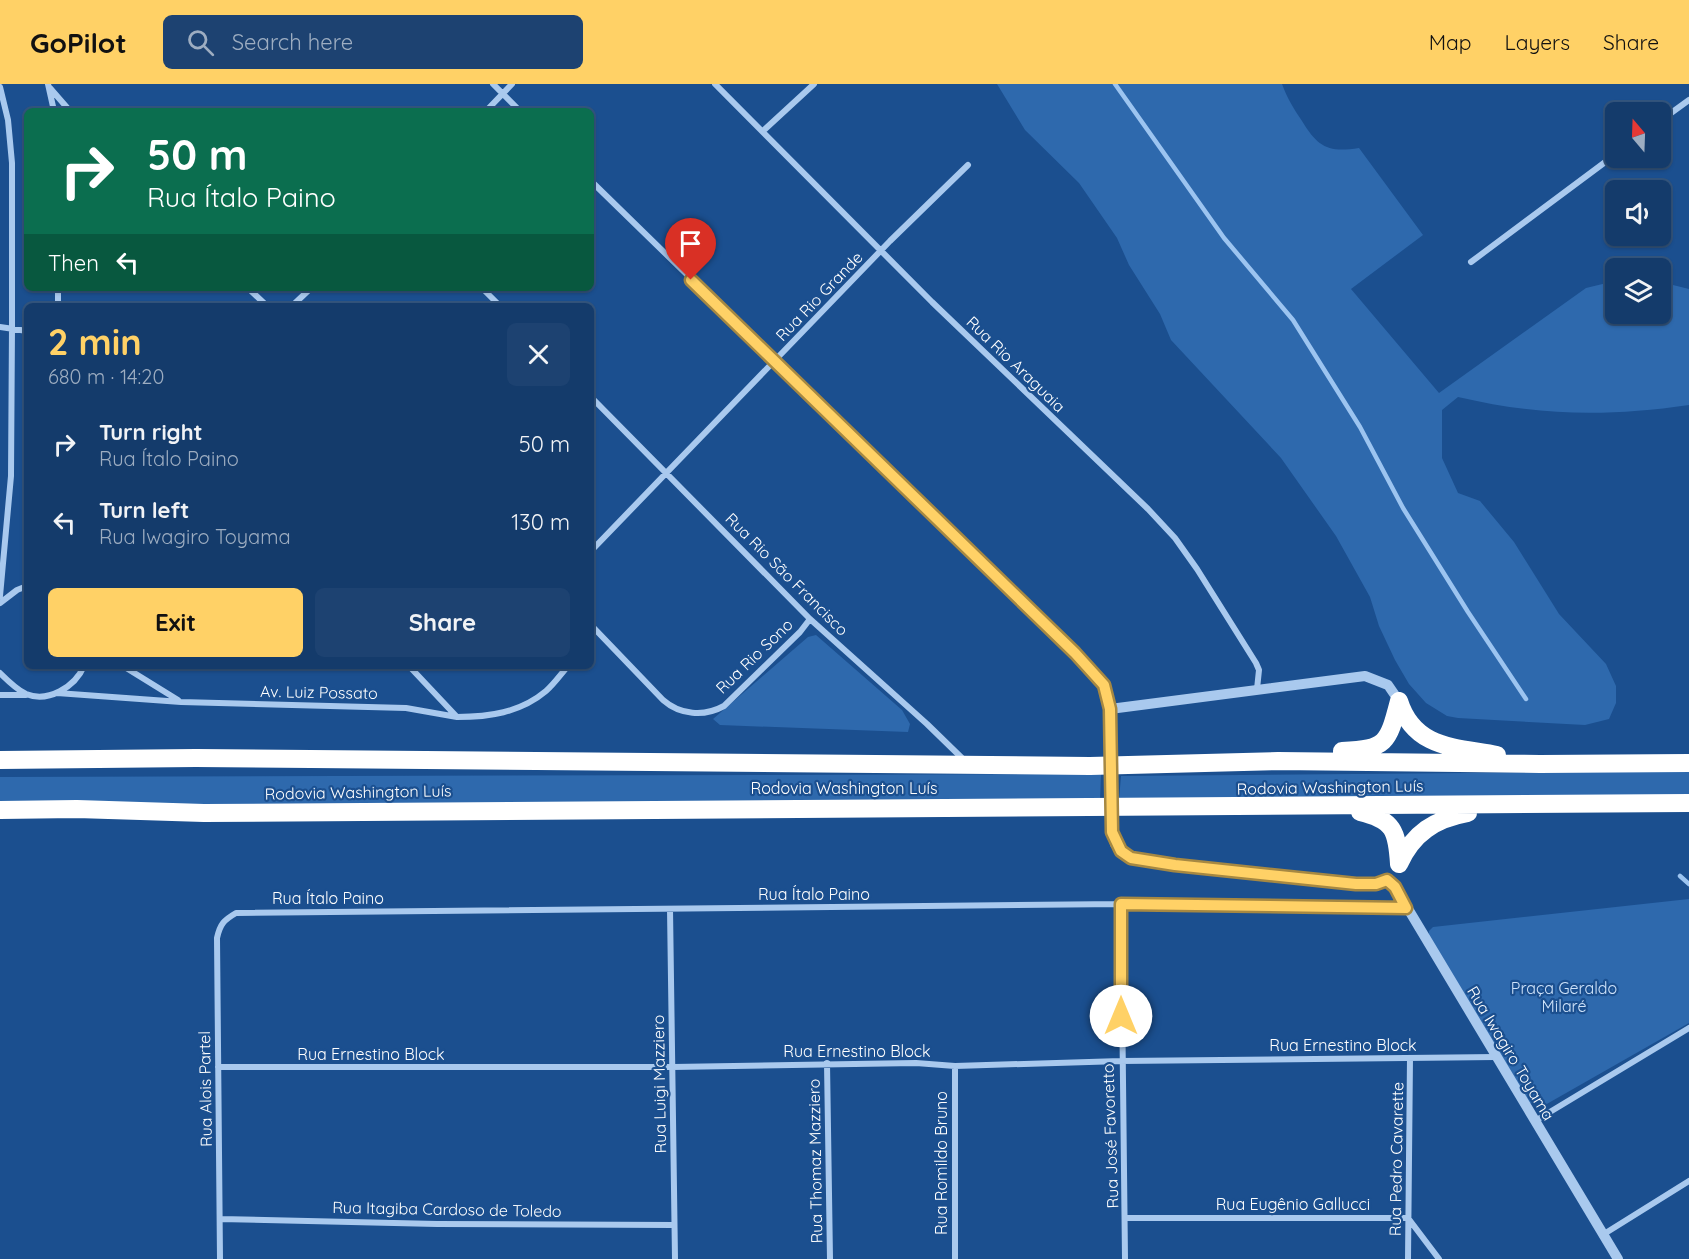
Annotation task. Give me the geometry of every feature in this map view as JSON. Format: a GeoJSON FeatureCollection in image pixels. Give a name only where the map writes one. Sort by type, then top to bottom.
{"type":"FeatureCollection","features":[{"type":"Feature","properties":{"kind":"highway"},"geometry":{"type":"LineString","coordinates":[[1278,761],[1321,752],[1376,747],[1387,739],[1400,701]]}},
{"type":"Feature","properties":{"kind":"highway"},"geometry":{"type":"LineString","coordinates":[[1400,701],[1404,716],[1412,726],[1431,741],[1442,746],[1540,764]]}},
{"type":"Feature","properties":{"kind":"highway","name":"Rodovia Washington Luís"},"geometry":{"type":"LineString","coordinates":[[0,760],[208,758],[1090,766],[1278,761],[1689,763]]}},
{"type":"Feature","properties":{"kind":"highway","name":"Rodovia Washington Luís"},"geometry":{"type":"LineString","coordinates":[[0,810],[77,808],[204,813],[1689,803]]}},
{"type":"Feature","properties":{"kind":"highway"},"geometry":{"type":"LineString","coordinates":[[1399,864],[1414,837],[1446,817],[1479,811],[1554,804]]}},
{"type":"Feature","properties":{"kind":"highway"},"geometry":{"type":"LineString","coordinates":[[1280,807],[1359,812],[1380,817],[1394,834],[1399,864]]}},
{"type":"Feature","properties":{"kind":"street"},"geometry":{"type":"LineString","coordinates":[[493,84],[517,108]]}},
{"type":"Feature","properties":{"kind":"street"},"geometry":{"type":"LineString","coordinates":[[489,108],[512,84]]}},
{"type":"Feature","properties":{"kind":"street","name":"Rua Rio Araguaia"},"geometry":{"type":"LineString","coordinates":[[715,84],[881,251],[1148,509],[1175,538],[1256,663],[1259,669],[1257,689]]}},
{"type":"Feature","properties":{"kind":"street"},"geometry":{"type":"LineString","coordinates":[[763,131],[814,84]]}},
{"type":"Feature","properties":{"kind":"street"},"geometry":{"type":"LineString","coordinates":[[49,86],[53,108]]}},
{"type":"Feature","properties":{"kind":"street"},"geometry":{"type":"LineString","coordinates":[[49,86],[67,108]]}},
{"type":"Feature","properties":{"kind":"street"},"geometry":{"type":"LineString","coordinates":[[0,87],[8,120],[12,163],[11,476],[0,596]]}},
{"type":"Feature","properties":{"kind":"street"},"geometry":{"type":"LineString","coordinates":[[1671,113],[1689,100]]}},
{"type":"Feature","properties":{"kind":"street"},"geometry":{"type":"LineString","coordinates":[[1471,262],[1605,162]]}},
{"type":"Feature","properties":{"kind":"street","name":"Rua Rio Grande"},"geometry":{"type":"LineString","coordinates":[[594,548],[881,251],[968,165]]}},
{"type":"Feature","properties":{"kind":"street"},"geometry":{"type":"LineString","coordinates":[[594,184],[1075,653],[1104,685],[1110,709],[1112,832],[1121,851],[1131,858],[1175,865],[1356,884],[1376,884],[1387,880],[1399,864]]}},
{"type":"Feature","properties":{"kind":"street"},"geometry":{"type":"LineString","coordinates":[[251,291],[264,303]]}},
{"type":"Feature","properties":{"kind":"street"},"geometry":{"type":"LineString","coordinates":[[295,303],[307,291]]}},
{"type":"Feature","properties":{"kind":"street"},"geometry":{"type":"LineString","coordinates":[[485,291],[497,303]]}},
{"type":"Feature","properties":{"kind":"street"},"geometry":{"type":"LineString","coordinates":[[0,327],[24,330]]}},
{"type":"Feature","properties":{"kind":"street","name":"Rua Rio São Francisco"},"geometry":{"type":"LineString","coordinates":[[594,400],[810,619],[970,765]]}},
{"type":"Feature","properties":{"kind":"street"},"geometry":{"type":"LineString","coordinates":[[0,603],[24,587]]}},
{"type":"Feature","properties":{"kind":"street","name":"Rua Rio Sono"},"geometry":{"type":"LineString","coordinates":[[597,632],[672,708],[694,713],[716,710],[745,687],[810,619]]}},
{"type":"Feature","properties":{"kind":"street"},"geometry":{"type":"LineString","coordinates":[[594,628],[597,632],[594,636]]}},
{"type":"Feature","properties":{"kind":"street"},"geometry":{"type":"LineString","coordinates":[[57,693],[69,685],[82,669]]}},
{"type":"Feature","properties":{"kind":"street"},"geometry":{"type":"LineString","coordinates":[[128,669],[181,702]]}},
{"type":"Feature","properties":{"kind":"street"},"geometry":{"type":"LineString","coordinates":[[412,669],[456,717]]}},
{"type":"Feature","properties":{"kind":"street","name":"Av. Luiz Possato"},"geometry":{"type":"LineString","coordinates":[[0,695],[42,696],[57,693],[181,702],[406,708],[456,717],[476,717],[498,715],[521,707],[546,691],[565,669]]}},
{"type":"Feature","properties":{"kind":"street"},"geometry":{"type":"LineString","coordinates":[[0,673],[27,695]]}},
{"type":"Feature","properties":{"kind":"street"},"geometry":{"type":"LineString","coordinates":[[1110,709],[1365,676],[1388,685],[1400,701]]}},
{"type":"Feature","properties":{"kind":"street","name":"Rua Iwagiro Toyama"},"geometry":{"type":"LineString","coordinates":[[1387,880],[1395,887],[1618,1259]]}},
{"type":"Feature","properties":{"kind":"street","name":"Rua Ítalo Paino"},"geometry":{"type":"LineString","coordinates":[[224,920],[236,914],[249,912],[1121,904],[1406,908]]}},
{"type":"Feature","properties":{"kind":"street","name":"Rua José Favoretto"},"geometry":{"type":"LineString","coordinates":[[1121,904],[1125,1259]]}},
{"type":"Feature","properties":{"kind":"street","name":"Rua Luigi Mazziero"},"geometry":{"type":"LineString","coordinates":[[670,909],[675,1259]]}},
{"type":"Feature","properties":{"kind":"street","name":"Rua Alois Partel"},"geometry":{"type":"LineString","coordinates":[[220,1259],[217,938],[224,920]]}},
{"type":"Feature","properties":{"kind":"street"},"geometry":{"type":"LineString","coordinates":[[1535,1121],[1689,1028]]}},
{"type":"Feature","properties":{"kind":"street","name":"Rua Ernestino Block"},"geometry":{"type":"LineString","coordinates":[[218,1067],[673,1067],[828,1063],[916,1063],[954,1066],[1122,1061],[1496,1057]]}},
{"type":"Feature","properties":{"kind":"street","name":"Rua Pedro Cavarette"},"geometry":{"type":"LineString","coordinates":[[1408,1259],[1410,1058]]}},
{"type":"Feature","properties":{"kind":"street","name":"Rua Thomaz Mazziero"},"geometry":{"type":"LineString","coordinates":[[828,1063],[830,1259]]}},
{"type":"Feature","properties":{"kind":"street","name":"Rua Romildo Bruno"},"geometry":{"type":"LineString","coordinates":[[954,1066],[955,1259]]}},
{"type":"Feature","properties":{"kind":"street"},"geometry":{"type":"LineString","coordinates":[[1604,1234],[1689,1181]]}},
{"type":"Feature","properties":{"kind":"street","name":"Rua Eugênio Gallucci"},"geometry":{"type":"LineString","coordinates":[[1126,1218],[1408,1218]]}},
{"type":"Feature","properties":{"kind":"street"},"geometry":{"type":"LineString","coordinates":[[1408,1218],[1439,1259]]}},
{"type":"Feature","properties":{"kind":"street","name":"Rua Itagiba Cardoso de Toledo"},"geometry":{"type":"LineString","coordinates":[[220,1219],[437,1224],[674,1225]]}},
{"type":"Feature","properties":{"kind":"green space"},"geometry":{"type":"Polygon","coordinates":[[[997,84],[1282,84],[1293,108],[1313,137],[1332,149],[1359,148],[1423,235],[1351,289],[1439,393],[1586,288],[1605,283],[1605,324],[1671,324],[1671,284],[1689,289],[1689,405],[1601,413],[1573,413],[1517,408],[1458,397],[1442,410],[1442,458],[1458,493],[1480,501],[1514,542],[1559,614],[1606,664],[1616,686],[1616,703],[1609,719],[1585,725],[1458,718],[1447,716],[1426,703],[1409,684],[1395,660],[1379,626],[1370,597],[1336,536],[1281,458],[1171,340],[1160,314],[1129,265],[1117,238],[1079,183],[1025,130],[997,84]]]}},
{"type":"Feature","properties":{"kind":"green space"},"geometry":{"type":"Polygon","coordinates":[[[816,635],[902,710],[910,724],[908,732],[720,725],[713,719],[808,637],[816,635]]]}},
{"type":"Feature","properties":{"kind":"green space"},"geometry":{"type":"Polygon","coordinates":[[[1689,771],[1689,795],[1119,800],[1121,776],[1689,771]]]}},
{"type":"Feature","properties":{"kind":"green space"},"geometry":{"type":"Polygon","coordinates":[[[1101,774],[1100,801],[0,809],[0,777],[1101,774]]]}},
{"type":"Feature","properties":{"kind":"green space","name":"Praça Geraldo Milaré"},"geometry":{"type":"Polygon","coordinates":[[[1689,899],[1689,1023],[1545,1105],[1530,1103],[1429,937],[1429,931],[1433,927],[1689,899]]]}},
{"type":"Feature","properties":{"kind":"waterway"},"geometry":{"type":"LineString","coordinates":[[1115,84],[1224,238],[1293,320],[1360,427],[1403,508],[1526,699]]}},
{"type":"Feature","properties":{"kind":"waterway"},"geometry":{"type":"LineString","coordinates":[[1680,876],[1689,884]]}},
{"type":"Feature","properties":{"kind":"route"},"geometry":{"type":"LineString","coordinates":[[691,280],[1075,653],[1104,685],[1110,709],[1112,832],[1115,844],[1121,851],[1131,858],[1175,865],[1356,884],[1376,884],[1387,880],[1395,887],[1406,908],[1121,904],[1121,1016]]}}]}
